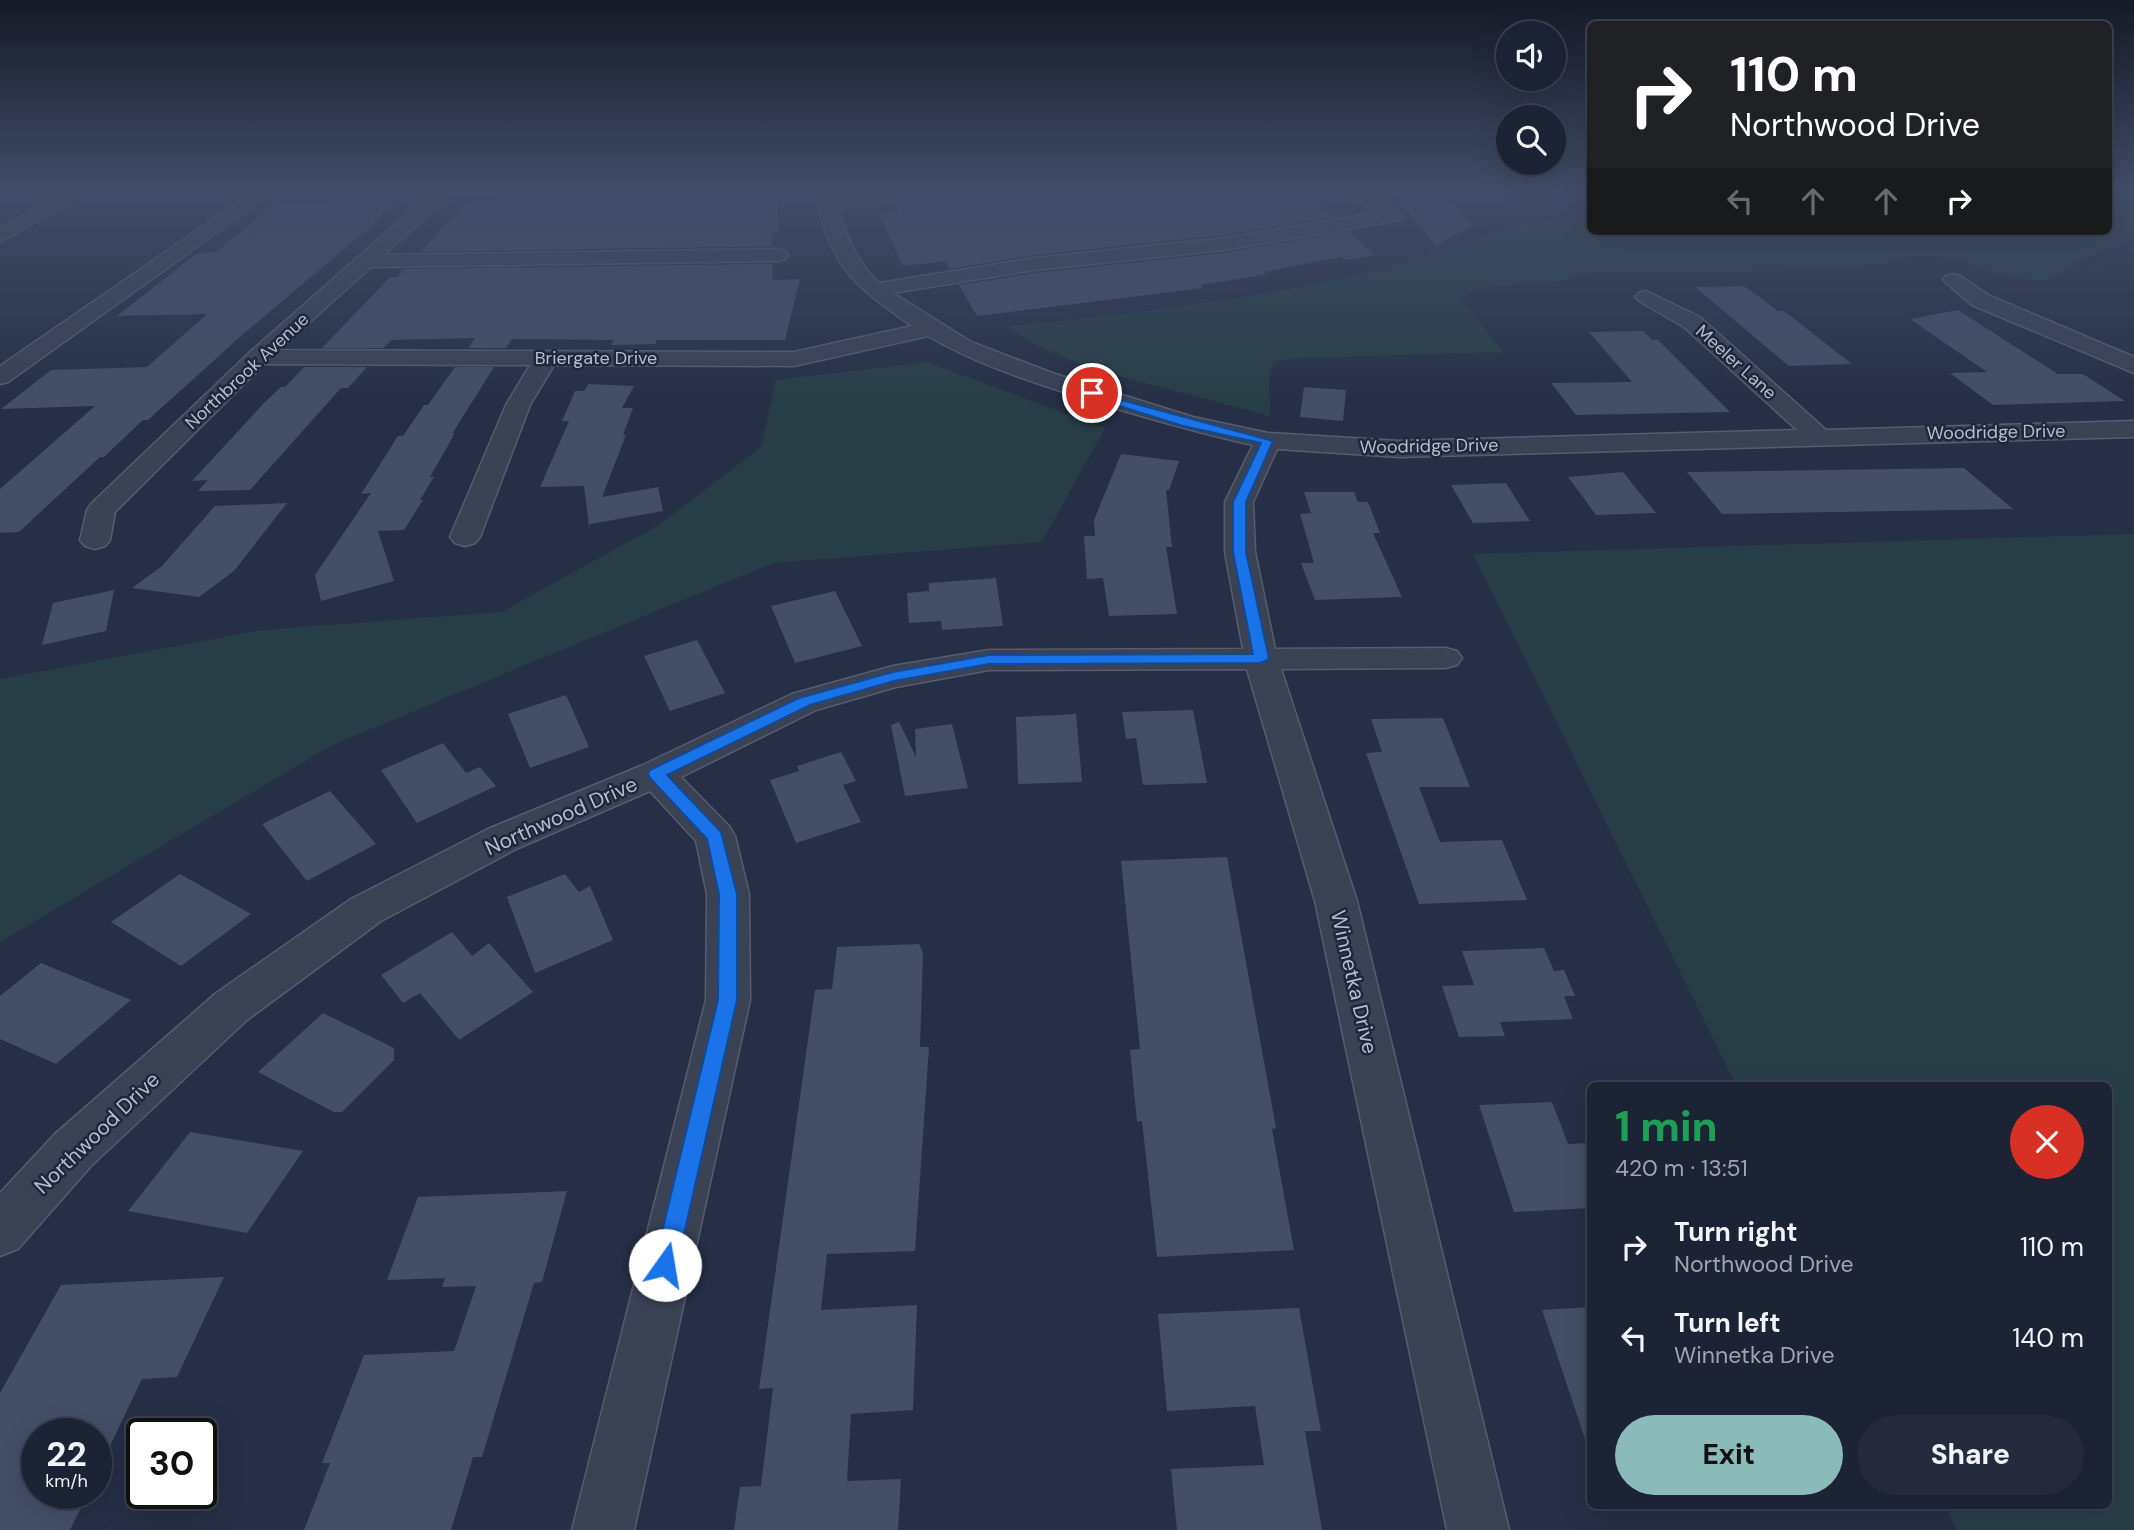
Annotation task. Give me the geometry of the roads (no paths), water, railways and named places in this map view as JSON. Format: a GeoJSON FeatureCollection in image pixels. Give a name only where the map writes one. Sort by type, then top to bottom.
{"type":"FeatureCollection","features":[{"type":"Feature","properties":{"kind":"street"},"geometry":{"type":"LineString","coordinates":[[0,377],[169,258]]}},
{"type":"Feature","properties":{"kind":"street","name":"Northbrook Avenue"},"geometry":{"type":"LineString","coordinates":[[95,540],[101,510],[258,357],[369,258]]}},
{"type":"Feature","properties":{"kind":"street"},"geometry":{"type":"LineString","coordinates":[[366,261],[545,258]]}},
{"type":"Feature","properties":{"kind":"street","name":"Woodridge Drive"},"geometry":{"type":"LineString","coordinates":[[848,258],[854,270],[874,290],[931,329],[963,347],[1047,379],[1187,423],[1268,441],[1399,449],[2134,429]]}},
{"type":"Feature","properties":{"kind":"street"},"geometry":{"type":"LineString","coordinates":[[874,290],[1035,264],[1088,258]]}},
{"type":"Feature","properties":{"kind":"street"},"geometry":{"type":"LineString","coordinates":[[1953,280],[1980,300],[2134,366]]}},
{"type":"Feature","properties":{"kind":"street","name":"Meeler Lane"},"geometry":{"type":"LineString","coordinates":[[1647,297],[1692,322],[1818,436]]}},
{"type":"Feature","properties":{"kind":"street","name":"Briergate Drive"},"geometry":{"type":"LineString","coordinates":[[258,357],[794,359],[931,329]]}},
{"type":"Feature","properties":{"kind":"street"},"geometry":{"type":"LineString","coordinates":[[466,537],[518,405],[546,358]]}},
{"type":"Feature","properties":{"kind":"street","name":"Winnetka Drive"},"geometry":{"type":"LineString","coordinates":[[1268,441],[1240,502],[1240,552],[1261,659],[1336,901],[1478,1530]]}},
{"type":"Feature","properties":{"kind":"street","name":"Northwood Drive"},"geometry":{"type":"LineString","coordinates":[[0,1231],[73,1150],[231,1007],[366,911],[502,839],[656,774],[804,702],[893,677],[989,660],[1445,658]]}},
{"type":"Feature","properties":{"kind":"street"},"geometry":{"type":"LineString","coordinates":[[603,1530],[728,1000],[728,894],[715,836],[656,774]]}}]}
